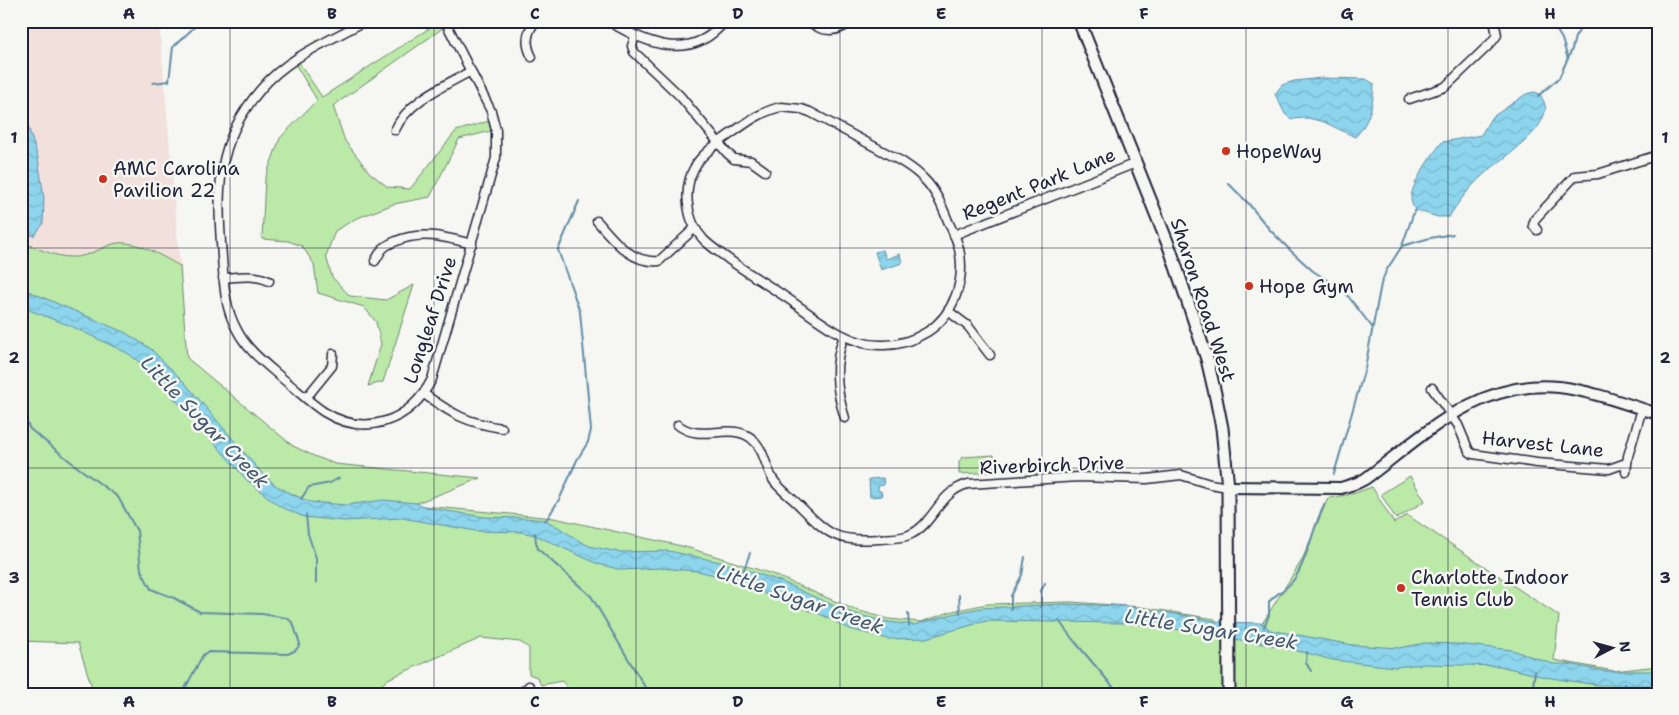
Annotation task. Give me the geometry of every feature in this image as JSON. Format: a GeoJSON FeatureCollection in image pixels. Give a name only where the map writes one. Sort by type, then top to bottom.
{"type":"FeatureCollection","features":[{"type":"Feature","properties":{"kind":"main road","name":"Sharon Road West"},"geometry":{"type":"LineString","coordinates":[[1080,21],[1170,249],[1207,359],[1222,428],[1228,487],[1229,694]]}},
{"type":"Feature","properties":{"kind":"street","name":"Longleaf Drive"},"geometry":{"type":"LineString","coordinates":[[365,21],[304,54],[280,70],[251,101],[237,125],[227,149],[219,185],[218,214],[228,310],[241,337],[253,353],[320,409],[344,422],[367,424],[379,423],[398,416],[413,406],[424,394],[432,379],[493,171],[497,144],[494,120],[445,21]]}},
{"type":"Feature","properties":{"kind":"street"},"geometry":{"type":"LineString","coordinates":[[532,57],[527,39],[528,32],[536,21]]}},
{"type":"Feature","properties":{"kind":"street"},"geometry":{"type":"LineString","coordinates":[[608,21],[635,36],[654,43],[688,46],[707,39],[725,21]]}},
{"type":"Feature","properties":{"kind":"street"},"geometry":{"type":"LineString","coordinates":[[809,21],[821,29],[832,30],[843,28],[852,21]]}},
{"type":"Feature","properties":{"kind":"street"},"geometry":{"type":"LineString","coordinates":[[1409,99],[1445,87],[1478,57],[1494,39],[1497,31],[1494,21]]}},
{"type":"Feature","properties":{"kind":"street"},"geometry":{"type":"LineString","coordinates":[[635,36],[632,46],[634,52],[680,96],[727,153],[734,159],[751,161],[765,171]]}},
{"type":"Feature","properties":{"kind":"street"},"geometry":{"type":"LineString","coordinates":[[394,130],[401,117],[418,103],[443,86],[471,71]]}},
{"type":"Feature","properties":{"kind":"street"},"geometry":{"type":"LineString","coordinates":[[791,107],[810,112],[915,170],[928,183],[939,199],[960,252],[960,276],[954,300],[943,319],[920,336],[903,343],[873,345],[862,343],[844,336],[712,247],[704,240],[696,228],[690,213],[688,202],[689,183],[697,164],[707,151],[718,143],[752,119],[771,109],[791,107]]}},
{"type":"Feature","properties":{"kind":"street"},"geometry":{"type":"LineString","coordinates":[[1537,230],[1533,225],[1536,219],[1575,176],[1598,174],[1658,155]]}},
{"type":"Feature","properties":{"kind":"street","name":"Regent Park Lane"},"geometry":{"type":"LineString","coordinates":[[954,235],[1136,163]]}},
{"type":"Feature","properties":{"kind":"street"},"geometry":{"type":"LineString","coordinates":[[597,221],[631,256],[652,262],[659,261],[696,228]]}},
{"type":"Feature","properties":{"kind":"street"},"geometry":{"type":"LineString","coordinates":[[375,261],[386,246],[403,238],[414,236],[440,236],[472,244]]}},
{"type":"Feature","properties":{"kind":"street"},"geometry":{"type":"LineString","coordinates":[[224,278],[259,276],[269,281]]}},
{"type":"Feature","properties":{"kind":"street"},"geometry":{"type":"LineString","coordinates":[[948,311],[970,329],[990,355]]}},
{"type":"Feature","properties":{"kind":"street"},"geometry":{"type":"LineString","coordinates":[[844,336],[838,356],[836,375],[839,401],[845,418]]}},
{"type":"Feature","properties":{"kind":"street"},"geometry":{"type":"LineString","coordinates":[[306,398],[332,366],[333,354]]}},
{"type":"Feature","properties":{"kind":"street"},"geometry":{"type":"LineString","coordinates":[[1228,487],[1341,488],[1348,486],[1365,479],[1451,415],[1497,393],[1524,388],[1558,387],[1585,392],[1658,414]]}},
{"type":"Feature","properties":{"kind":"street","name":"Harvest Lane"},"geometry":{"type":"LineString","coordinates":[[1432,388],[1458,425],[1469,451],[1473,454],[1537,463],[1609,469],[1626,463]]}},
{"type":"Feature","properties":{"kind":"street"},"geometry":{"type":"LineString","coordinates":[[424,394],[456,415],[484,425],[502,428]]}},
{"type":"Feature","properties":{"kind":"street"},"geometry":{"type":"LineString","coordinates":[[1626,472],[1626,463],[1642,409]]}},
{"type":"Feature","properties":{"kind":"street","name":"Riverbirch Drive"},"geometry":{"type":"LineString","coordinates":[[678,425],[694,434],[734,432],[741,433],[752,439],[763,454],[769,472],[778,486],[822,527],[841,538],[853,540],[896,538],[910,535],[922,526],[955,488],[968,484],[1078,477],[1147,480],[1180,475],[1228,487]]}},
{"type":"Feature","properties":{"kind":"street"},"geometry":{"type":"LineString","coordinates":[[520,694],[529,686]]}},
{"type":"Feature","properties":{"kind":"shaded area"},"geometry":{"type":"Polygon","coordinates":[[[21,21],[159,21],[180,266],[143,247],[114,244],[92,253],[62,257],[21,242],[21,21]]]}},
{"type":"Feature","properties":{"kind":"green space"},"geometry":{"type":"Polygon","coordinates":[[[439,22],[443,28],[333,106],[345,141],[370,173],[388,187],[410,189],[456,131],[489,121],[491,131],[459,139],[430,197],[394,204],[355,219],[335,231],[326,256],[332,277],[350,296],[386,300],[414,285],[383,382],[368,386],[381,344],[376,322],[364,307],[318,293],[314,264],[302,246],[288,241],[262,239],[265,179],[280,138],[317,100],[295,64],[298,61],[322,97],[439,22]]]}},
{"type":"Feature","properties":{"kind":"green space"},"geometry":{"type":"Polygon","coordinates":[[[21,242],[64,257],[86,255],[110,245],[127,243],[146,248],[180,266],[187,358],[293,446],[335,464],[481,478],[412,505],[554,518],[686,547],[772,574],[853,609],[888,619],[921,622],[953,611],[987,604],[1071,602],[1141,607],[1215,619],[1219,630],[1255,635],[1302,560],[1328,498],[1352,494],[1372,487],[1394,523],[1407,515],[1559,616],[1554,660],[1614,671],[1658,666],[1658,694],[1276,694],[1257,691],[1256,694],[572,694],[562,681],[541,685],[537,677],[529,674],[529,648],[520,642],[481,638],[388,679],[372,694],[94,694],[78,643],[21,641],[21,242]]]}},
{"type":"Feature","properties":{"kind":"green space"},"geometry":{"type":"Polygon","coordinates":[[[994,455],[995,472],[959,474],[959,461],[963,457],[994,455]]]}},
{"type":"Feature","properties":{"kind":"green space"},"geometry":{"type":"Polygon","coordinates":[[[1410,476],[1425,501],[1396,519],[1381,494],[1410,476]]]}},
{"type":"Feature","properties":{"kind":"water"},"geometry":{"type":"Polygon","coordinates":[[[1322,78],[1366,79],[1374,84],[1370,112],[1364,125],[1355,137],[1324,122],[1308,118],[1291,119],[1285,114],[1275,94],[1282,85],[1294,81],[1322,78]]]}},
{"type":"Feature","properties":{"kind":"water"},"geometry":{"type":"Polygon","coordinates":[[[1534,92],[1540,94],[1545,108],[1541,121],[1535,130],[1518,147],[1478,180],[1465,194],[1449,217],[1438,217],[1415,210],[1411,198],[1415,184],[1442,142],[1481,135],[1491,118],[1526,94],[1534,92]]]}},
{"type":"Feature","properties":{"kind":"water"},"geometry":{"type":"Polygon","coordinates":[[[21,104],[38,158],[44,199],[43,224],[34,236],[21,232],[21,104]]]}},
{"type":"Feature","properties":{"kind":"water"},"geometry":{"type":"Polygon","coordinates":[[[883,250],[886,259],[900,254],[902,263],[881,270],[875,252],[883,250]]]}},
{"type":"Feature","properties":{"kind":"water","name":"Little Sugar Creek"},"geometry":{"type":"Polygon","coordinates":[[[21,288],[126,333],[151,349],[185,383],[260,471],[275,485],[310,502],[346,505],[384,500],[416,503],[429,508],[484,517],[545,520],[589,546],[618,552],[669,551],[725,563],[780,581],[843,610],[888,622],[914,625],[981,608],[1063,604],[1123,606],[1218,622],[1260,623],[1270,630],[1353,645],[1399,648],[1425,643],[1457,644],[1512,650],[1553,664],[1568,664],[1604,671],[1658,671],[1658,685],[1597,685],[1545,677],[1500,666],[1423,664],[1395,667],[1332,660],[1270,645],[1156,626],[1124,623],[986,621],[926,638],[888,639],[850,629],[822,615],[719,576],[697,571],[660,568],[622,570],[598,564],[535,535],[521,532],[476,531],[402,518],[343,521],[304,517],[279,506],[247,480],[144,366],[129,354],[71,326],[21,307],[21,288]]]}},
{"type":"Feature","properties":{"kind":"water"},"geometry":{"type":"Polygon","coordinates":[[[883,478],[884,485],[878,486],[878,491],[881,491],[882,496],[870,497],[869,479],[883,478]]]}},
{"type":"Feature","properties":{"kind":"waterway"},"geometry":{"type":"LineString","coordinates":[[153,83],[169,81],[173,47],[201,21]]}},
{"type":"Feature","properties":{"kind":"waterway"},"geometry":{"type":"LineString","coordinates":[[1551,21],[1562,39],[1568,59]]}},
{"type":"Feature","properties":{"kind":"waterway"},"geometry":{"type":"LineString","coordinates":[[1538,96],[1559,78],[1572,49],[1575,37],[1585,21]]}},
{"type":"Feature","properties":{"kind":"waterway"},"geometry":{"type":"LineString","coordinates":[[1228,183],[1291,251],[1313,271],[1344,291],[1372,327]]}},
{"type":"Feature","properties":{"kind":"waterway"},"geometry":{"type":"LineString","coordinates":[[544,521],[560,498],[577,460],[588,442],[591,430],[580,312],[558,250],[579,201]]}},
{"type":"Feature","properties":{"kind":"waterway"},"geometry":{"type":"LineString","coordinates":[[1334,474],[1365,368],[1381,284],[1386,271],[1402,246],[1415,209]]}},
{"type":"Feature","properties":{"kind":"waterway"},"geometry":{"type":"LineString","coordinates":[[1402,246],[1453,234]]}},
{"type":"Feature","properties":{"kind":"waterway"},"geometry":{"type":"LineString","coordinates":[[21,412],[30,429],[118,497],[137,531],[141,570],[151,589],[174,598],[200,612],[262,614],[287,618],[293,623],[300,644],[296,650],[288,654],[209,652],[203,655],[182,694]]}},
{"type":"Feature","properties":{"kind":"waterway"},"geometry":{"type":"LineString","coordinates":[[301,499],[309,487],[330,483],[339,478]]}},
{"type":"Feature","properties":{"kind":"waterway","name":"Little Sugar Creek"},"geometry":{"type":"LineString","coordinates":[[1264,627],[1269,615],[1269,602],[1292,582],[1300,570],[1324,505]]}},
{"type":"Feature","properties":{"kind":"waterway"},"geometry":{"type":"LineString","coordinates":[[306,515],[308,534],[316,558],[316,583]]}},
{"type":"Feature","properties":{"kind":"waterway"},"geometry":{"type":"LineString","coordinates":[[535,533],[538,549],[591,596],[649,694]]}},
{"type":"Feature","properties":{"kind":"waterway","name":"Little Sugar Creek"},"geometry":{"type":"LineString","coordinates":[[743,572],[750,553]]}},
{"type":"Feature","properties":{"kind":"waterway"},"geometry":{"type":"LineString","coordinates":[[1011,609],[1011,596],[1022,575],[1025,557]]}},
{"type":"Feature","properties":{"kind":"waterway"},"geometry":{"type":"LineString","coordinates":[[1041,607],[1041,591],[1045,583]]}},
{"type":"Feature","properties":{"kind":"waterway"},"geometry":{"type":"LineString","coordinates":[[959,595],[960,613]]}},
{"type":"Feature","properties":{"kind":"waterway"},"geometry":{"type":"LineString","coordinates":[[908,613],[909,626]]}},
{"type":"Feature","properties":{"kind":"waterway"},"geometry":{"type":"LineString","coordinates":[[1059,621],[1119,694]]}},
{"type":"Feature","properties":{"kind":"waterway"},"geometry":{"type":"LineString","coordinates":[[1307,652],[1306,663],[1311,671]]}},
{"type":"Feature","properties":{"kind":"waterway"},"geometry":{"type":"LineString","coordinates":[[1532,694],[1535,671]]}},
{"type":"Feature","properties":{"kind":"waterway"},"geometry":{"type":"LineString","coordinates":[[1624,684],[1625,694]]}},
{"type":"Feature","properties":{"kind":"place","name":"HopeWay"},"geometry":{"type":"Point","coordinates":[1226,151]}},
{"type":"Feature","properties":{"kind":"place","name":"AMC Carolina Pavilion 22"},"geometry":{"type":"Point","coordinates":[103,179]}},
{"type":"Feature","properties":{"kind":"place","name":"Hope Gym"},"geometry":{"type":"Point","coordinates":[1249,286]}},
{"type":"Feature","properties":{"kind":"place","name":"Charlotte Indoor Tennis Club"},"geometry":{"type":"Point","coordinates":[1401,588]}}]}
